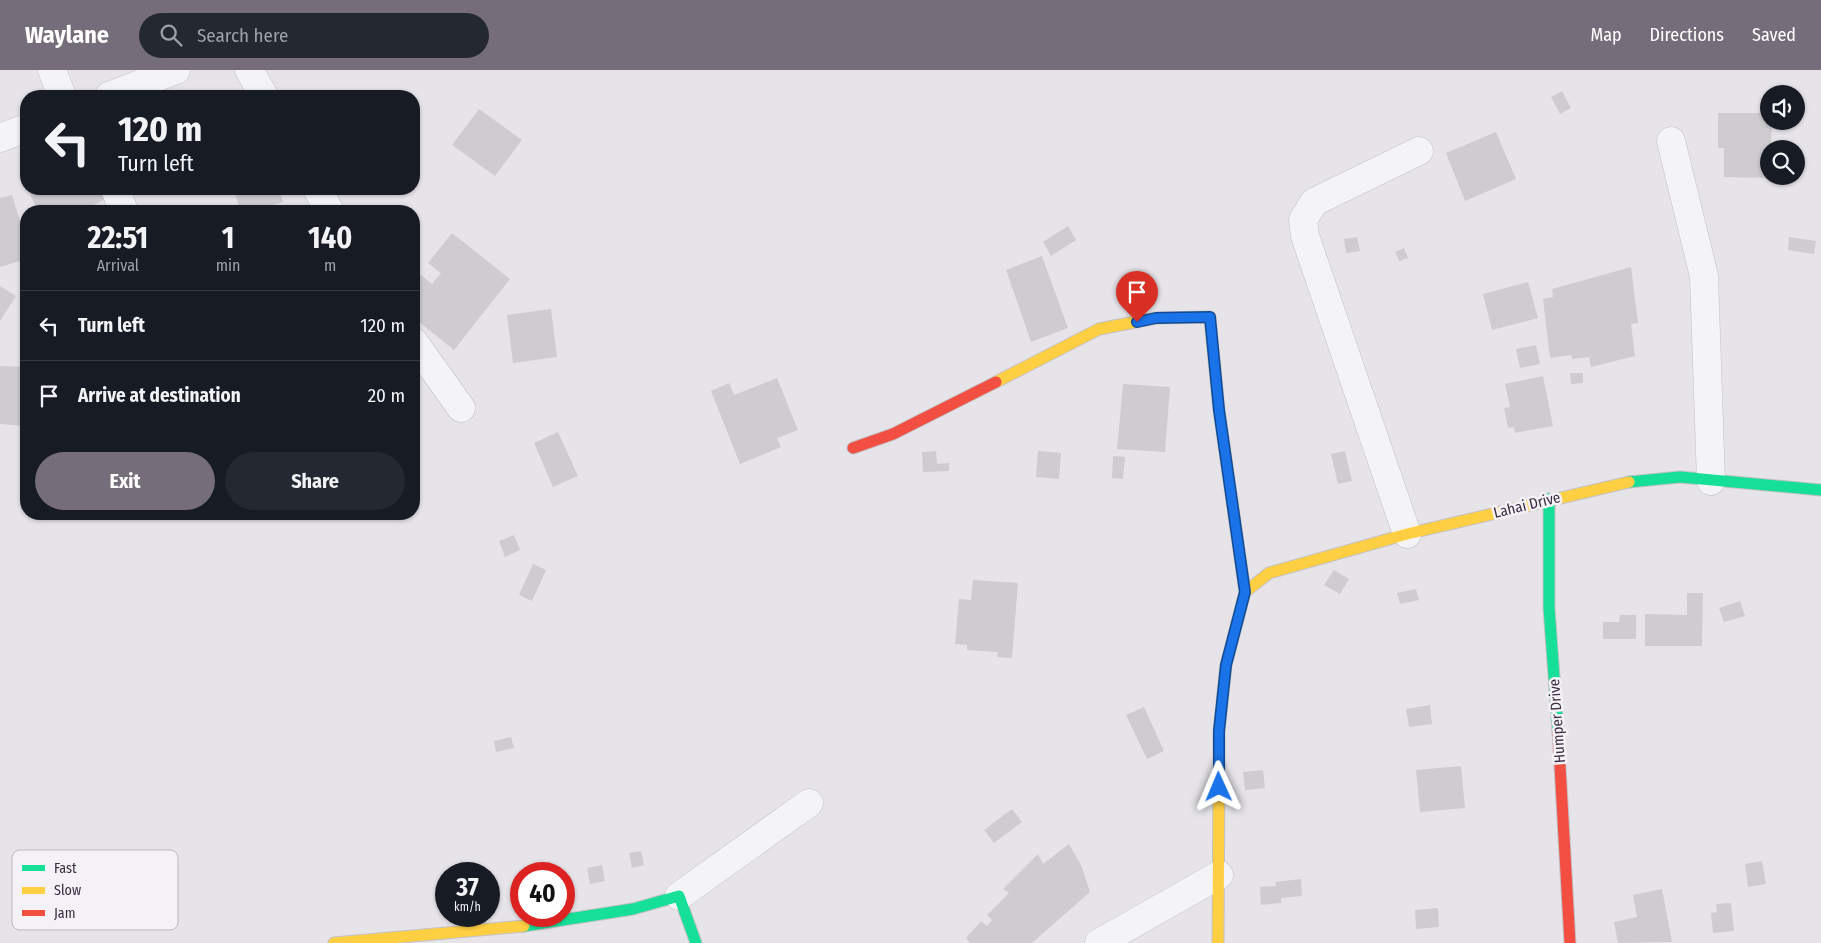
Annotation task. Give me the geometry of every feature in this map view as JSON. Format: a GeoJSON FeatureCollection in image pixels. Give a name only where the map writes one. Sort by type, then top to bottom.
{"type":"FeatureCollection","features":[{"type":"Feature","properties":{"kind":"street"},"geometry":{"type":"LineString","coordinates":[[52,70],[60,90]]}},
{"type":"Feature","properties":{"kind":"street"},"geometry":{"type":"LineString","coordinates":[[124,90],[176,70]]}},
{"type":"Feature","properties":{"kind":"street"},"geometry":{"type":"LineString","coordinates":[[249,70],[261,90]]}},
{"type":"Feature","properties":{"kind":"street"},"geometry":{"type":"LineString","coordinates":[[0,138],[20,130]]}},
{"type":"Feature","properties":{"kind":"street"},"geometry":{"type":"LineString","coordinates":[[1671,141],[1704,276],[1711,481]]}},
{"type":"Feature","properties":{"kind":"street"},"geometry":{"type":"LineString","coordinates":[[1407,534],[1305,236],[1303,220],[1314,202],[1419,151]]}},
{"type":"Feature","properties":{"kind":"street"},"geometry":{"type":"LineString","coordinates":[[853,448],[893,434],[1099,329],[1156,318],[1210,317],[1219,410],[1245,592],[1226,665],[1219,731],[1218,943]]}},
{"type":"Feature","properties":{"kind":"street"},"geometry":{"type":"LineString","coordinates":[[420,350],[461,408]]}},
{"type":"Feature","properties":{"kind":"street","name":"Lahai Drive"},"geometry":{"type":"LineString","coordinates":[[1245,592],[1269,574],[1407,534],[1623,483],[1680,478],[1821,490]]}},
{"type":"Feature","properties":{"kind":"street","name":"Humper Drive"},"geometry":{"type":"LineString","coordinates":[[1549,499],[1550,608],[1565,834],[1570,943]]}},
{"type":"Feature","properties":{"kind":"street"},"geometry":{"type":"LineString","coordinates":[[334,943],[551,923],[658,905],[679,896],[809,803]]}},
{"type":"Feature","properties":{"kind":"street"},"geometry":{"type":"LineString","coordinates":[[1099,943],[1219,875]]}},
{"type":"Feature","properties":{"kind":"street"},"geometry":{"type":"LineString","coordinates":[[679,896],[696,943]]}},
{"type":"Feature","properties":{"kind":"building"},"geometry":{"type":"Polygon","coordinates":[[[1562,91],[1571,108],[1560,114],[1551,97],[1562,91]]]}},
{"type":"Feature","properties":{"kind":"building"},"geometry":{"type":"Polygon","coordinates":[[[479,109],[522,140],[495,176],[452,145],[479,109]]]}},
{"type":"Feature","properties":{"kind":"building"},"geometry":{"type":"Polygon","coordinates":[[[1718,113],[1760,113],[1760,130],[1772,130],[1771,140],[1760,140],[1760,178],[1724,177],[1724,148],[1718,148],[1718,113]]]}},
{"type":"Feature","properties":{"kind":"building"},"geometry":{"type":"Polygon","coordinates":[[[1496,132],[1516,179],[1465,201],[1446,153],[1496,132]]]}},
{"type":"Feature","properties":{"kind":"building"},"geometry":{"type":"Polygon","coordinates":[[[12,195],[20,221],[20,261],[0,267],[0,198],[12,195]]]}},
{"type":"Feature","properties":{"kind":"building"},"geometry":{"type":"Polygon","coordinates":[[[30,195],[102,195],[104,200],[93,205],[35,205],[30,195]]]}},
{"type":"Feature","properties":{"kind":"building"},"geometry":{"type":"Polygon","coordinates":[[[236,195],[281,195],[283,202],[273,205],[238,205],[236,195]]]}},
{"type":"Feature","properties":{"kind":"building"},"geometry":{"type":"Polygon","coordinates":[[[1068,226],[1076,240],[1051,256],[1043,242],[1068,226]]]}},
{"type":"Feature","properties":{"kind":"building"},"geometry":{"type":"Polygon","coordinates":[[[452,233],[510,279],[454,350],[420,323],[420,274],[432,284],[441,273],[428,263],[452,233]]]}},
{"type":"Feature","properties":{"kind":"building"},"geometry":{"type":"Polygon","coordinates":[[[1357,237],[1360,251],[1346,253],[1344,239],[1357,237]]]}},
{"type":"Feature","properties":{"kind":"building"},"geometry":{"type":"Polygon","coordinates":[[[1789,237],[1816,241],[1814,254],[1788,250],[1789,237]]]}},
{"type":"Feature","properties":{"kind":"building"},"geometry":{"type":"Polygon","coordinates":[[[1404,248],[1408,258],[1399,261],[1395,252],[1404,248]]]}},
{"type":"Feature","properties":{"kind":"building"},"geometry":{"type":"Polygon","coordinates":[[[1042,256],[1068,328],[1031,342],[1006,270],[1042,256]]]}},
{"type":"Feature","properties":{"kind":"building"},"geometry":{"type":"Polygon","coordinates":[[[1631,267],[1638,323],[1631,324],[1635,356],[1591,367],[1589,357],[1572,359],[1571,355],[1550,358],[1543,299],[1553,297],[1552,289],[1631,267]]]}},
{"type":"Feature","properties":{"kind":"building"},"geometry":{"type":"Polygon","coordinates":[[[1528,282],[1538,318],[1492,330],[1483,294],[1528,282]]]}},
{"type":"Feature","properties":{"kind":"building"},"geometry":{"type":"Polygon","coordinates":[[[0,286],[16,296],[0,321],[0,286]]]}},
{"type":"Feature","properties":{"kind":"building"},"geometry":{"type":"Polygon","coordinates":[[[551,309],[557,357],[513,363],[507,315],[551,309]]]}},
{"type":"Feature","properties":{"kind":"building"},"geometry":{"type":"Polygon","coordinates":[[[1536,345],[1540,364],[1520,368],[1516,349],[1536,345]]]}},
{"type":"Feature","properties":{"kind":"building"},"geometry":{"type":"Polygon","coordinates":[[[0,366],[20,367],[20,426],[0,424],[0,366]]]}},
{"type":"Feature","properties":{"kind":"building"},"geometry":{"type":"Polygon","coordinates":[[[1570,373],[1583,373],[1583,383],[1571,384],[1570,373]]]}},
{"type":"Feature","properties":{"kind":"building"},"geometry":{"type":"Polygon","coordinates":[[[1543,376],[1553,426],[1515,433],[1514,427],[1508,428],[1504,408],[1510,407],[1505,384],[1543,376]]]}},
{"type":"Feature","properties":{"kind":"building"},"geometry":{"type":"Polygon","coordinates":[[[777,378],[798,430],[777,438],[781,447],[740,464],[711,391],[729,383],[734,395],[777,378]]]}},
{"type":"Feature","properties":{"kind":"building"},"geometry":{"type":"Polygon","coordinates":[[[1123,384],[1170,387],[1165,452],[1117,449],[1123,384]]]}},
{"type":"Feature","properties":{"kind":"building"},"geometry":{"type":"Polygon","coordinates":[[[558,432],[578,476],[553,487],[534,443],[558,432]]]}},
{"type":"Feature","properties":{"kind":"building"},"geometry":{"type":"Polygon","coordinates":[[[936,451],[937,464],[949,463],[949,471],[923,472],[922,452],[936,451]]]}},
{"type":"Feature","properties":{"kind":"building"},"geometry":{"type":"Polygon","coordinates":[[[1038,451],[1061,453],[1059,479],[1036,477],[1038,451]]]}},
{"type":"Feature","properties":{"kind":"building"},"geometry":{"type":"Polygon","coordinates":[[[1345,451],[1352,481],[1338,484],[1331,454],[1345,451]]]}},
{"type":"Feature","properties":{"kind":"building"},"geometry":{"type":"Polygon","coordinates":[[[1113,456],[1125,457],[1123,479],[1112,478],[1113,456]]]}},
{"type":"Feature","properties":{"kind":"building"},"geometry":{"type":"Polygon","coordinates":[[[514,535],[520,550],[505,557],[499,541],[514,535]]]}},
{"type":"Feature","properties":{"kind":"building"},"geometry":{"type":"Polygon","coordinates":[[[533,564],[546,570],[532,601],[519,595],[533,564]]]}},
{"type":"Feature","properties":{"kind":"building"},"geometry":{"type":"Polygon","coordinates":[[[1334,570],[1349,579],[1340,594],[1324,585],[1334,570]]]}},
{"type":"Feature","properties":{"kind":"building"},"geometry":{"type":"Polygon","coordinates":[[[973,580],[1018,583],[1012,658],[997,657],[998,652],[967,650],[967,645],[955,644],[959,599],[971,600],[973,580]]]}},
{"type":"Feature","properties":{"kind":"building"},"geometry":{"type":"Polygon","coordinates":[[[1416,589],[1419,600],[1400,604],[1397,593],[1416,589]]]}},
{"type":"Feature","properties":{"kind":"building"},"geometry":{"type":"Polygon","coordinates":[[[1687,593],[1703,593],[1702,646],[1645,646],[1645,614],[1687,615],[1687,593]]]}},
{"type":"Feature","properties":{"kind":"building"},"geometry":{"type":"Polygon","coordinates":[[[1740,601],[1745,616],[1724,622],[1719,608],[1740,601]]]}},
{"type":"Feature","properties":{"kind":"building"},"geometry":{"type":"Polygon","coordinates":[[[1620,615],[1636,615],[1636,639],[1603,639],[1603,622],[1619,622],[1620,615]]]}},
{"type":"Feature","properties":{"kind":"building"},"geometry":{"type":"Polygon","coordinates":[[[1430,705],[1432,724],[1409,727],[1406,709],[1430,705]]]}},
{"type":"Feature","properties":{"kind":"building"},"geometry":{"type":"Polygon","coordinates":[[[1144,707],[1164,751],[1147,759],[1126,715],[1144,707]]]}},
{"type":"Feature","properties":{"kind":"building"},"geometry":{"type":"Polygon","coordinates":[[[511,737],[514,748],[496,752],[494,741],[511,737]]]}},
{"type":"Feature","properties":{"kind":"building"},"geometry":{"type":"Polygon","coordinates":[[[1461,766],[1465,808],[1420,812],[1416,770],[1461,766]]]}},
{"type":"Feature","properties":{"kind":"building"},"geometry":{"type":"Polygon","coordinates":[[[1263,770],[1265,788],[1245,790],[1243,772],[1263,770]]]}},
{"type":"Feature","properties":{"kind":"building"},"geometry":{"type":"Polygon","coordinates":[[[1012,809],[1022,822],[994,843],[984,830],[1012,809]]]}},
{"type":"Feature","properties":{"kind":"building"},"geometry":{"type":"Polygon","coordinates":[[[1069,844],[1082,867],[1090,892],[1032,943],[970,943],[966,938],[981,921],[987,926],[992,920],[987,915],[1009,893],[1003,889],[1038,854],[1043,864],[1069,844]]]}},
{"type":"Feature","properties":{"kind":"building"},"geometry":{"type":"Polygon","coordinates":[[[641,851],[644,865],[632,868],[629,853],[641,851]]]}},
{"type":"Feature","properties":{"kind":"building"},"geometry":{"type":"Polygon","coordinates":[[[1762,861],[1766,884],[1748,887],[1745,864],[1762,861]]]}},
{"type":"Feature","properties":{"kind":"building"},"geometry":{"type":"Polygon","coordinates":[[[602,865],[605,881],[590,884],[587,868],[602,865]]]}},
{"type":"Feature","properties":{"kind":"building"},"geometry":{"type":"Polygon","coordinates":[[[1301,879],[1302,896],[1281,898],[1281,903],[1261,905],[1260,887],[1276,886],[1275,882],[1301,879]]]}},
{"type":"Feature","properties":{"kind":"building"},"geometry":{"type":"Polygon","coordinates":[[[1662,889],[1672,942],[1618,943],[1614,922],[1637,917],[1633,895],[1662,889]]]}},
{"type":"Feature","properties":{"kind":"building"},"geometry":{"type":"Polygon","coordinates":[[[1731,903],[1734,931],[1713,933],[1711,913],[1717,912],[1716,904],[1731,903]]]}},
{"type":"Feature","properties":{"kind":"building"},"geometry":{"type":"Polygon","coordinates":[[[1438,908],[1439,927],[1416,929],[1415,910],[1438,908]]]}},
{"type":"Feature","properties":{"kind":"traffic: fast"},"geometry":{"type":"LineString","coordinates":[[1210,320],[1219,410],[1245,592],[1226,665],[1219,731],[1219,767]]}},
{"type":"Feature","properties":{"kind":"traffic: fast"},"geometry":{"type":"LineString","coordinates":[[1629,482],[1680,477],[1821,490]]}},
{"type":"Feature","properties":{"kind":"traffic: fast"},"geometry":{"type":"LineString","coordinates":[[1549,499],[1549,608],[1558,731]]}},
{"type":"Feature","properties":{"kind":"traffic: fast"},"geometry":{"type":"LineString","coordinates":[[575,918],[633,909],[679,896],[696,943]]}},
{"type":"Feature","properties":{"kind":"traffic: slow"},"geometry":{"type":"LineString","coordinates":[[996,382],[1099,329],[1156,318],[1210,317],[1210,320]]}},
{"type":"Feature","properties":{"kind":"traffic: slow"},"geometry":{"type":"LineString","coordinates":[[1245,592],[1269,573],[1407,534],[1629,482]]}},
{"type":"Feature","properties":{"kind":"traffic: slow"},"geometry":{"type":"LineString","coordinates":[[1218,943],[1219,767]]}},
{"type":"Feature","properties":{"kind":"traffic: slow"},"geometry":{"type":"LineString","coordinates":[[334,943],[513,927]]}},
{"type":"Feature","properties":{"kind":"traffic: jam"},"geometry":{"type":"LineString","coordinates":[[853,448],[893,434],[996,382]]}},
{"type":"Feature","properties":{"kind":"traffic: jam"},"geometry":{"type":"LineString","coordinates":[[1558,731],[1570,943]]}},
{"type":"Feature","properties":{"kind":"route"},"geometry":{"type":"LineString","coordinates":[[1137,322],[1156,318],[1210,317],[1219,410],[1245,592],[1226,665],[1219,731],[1219,787]]}}]}
